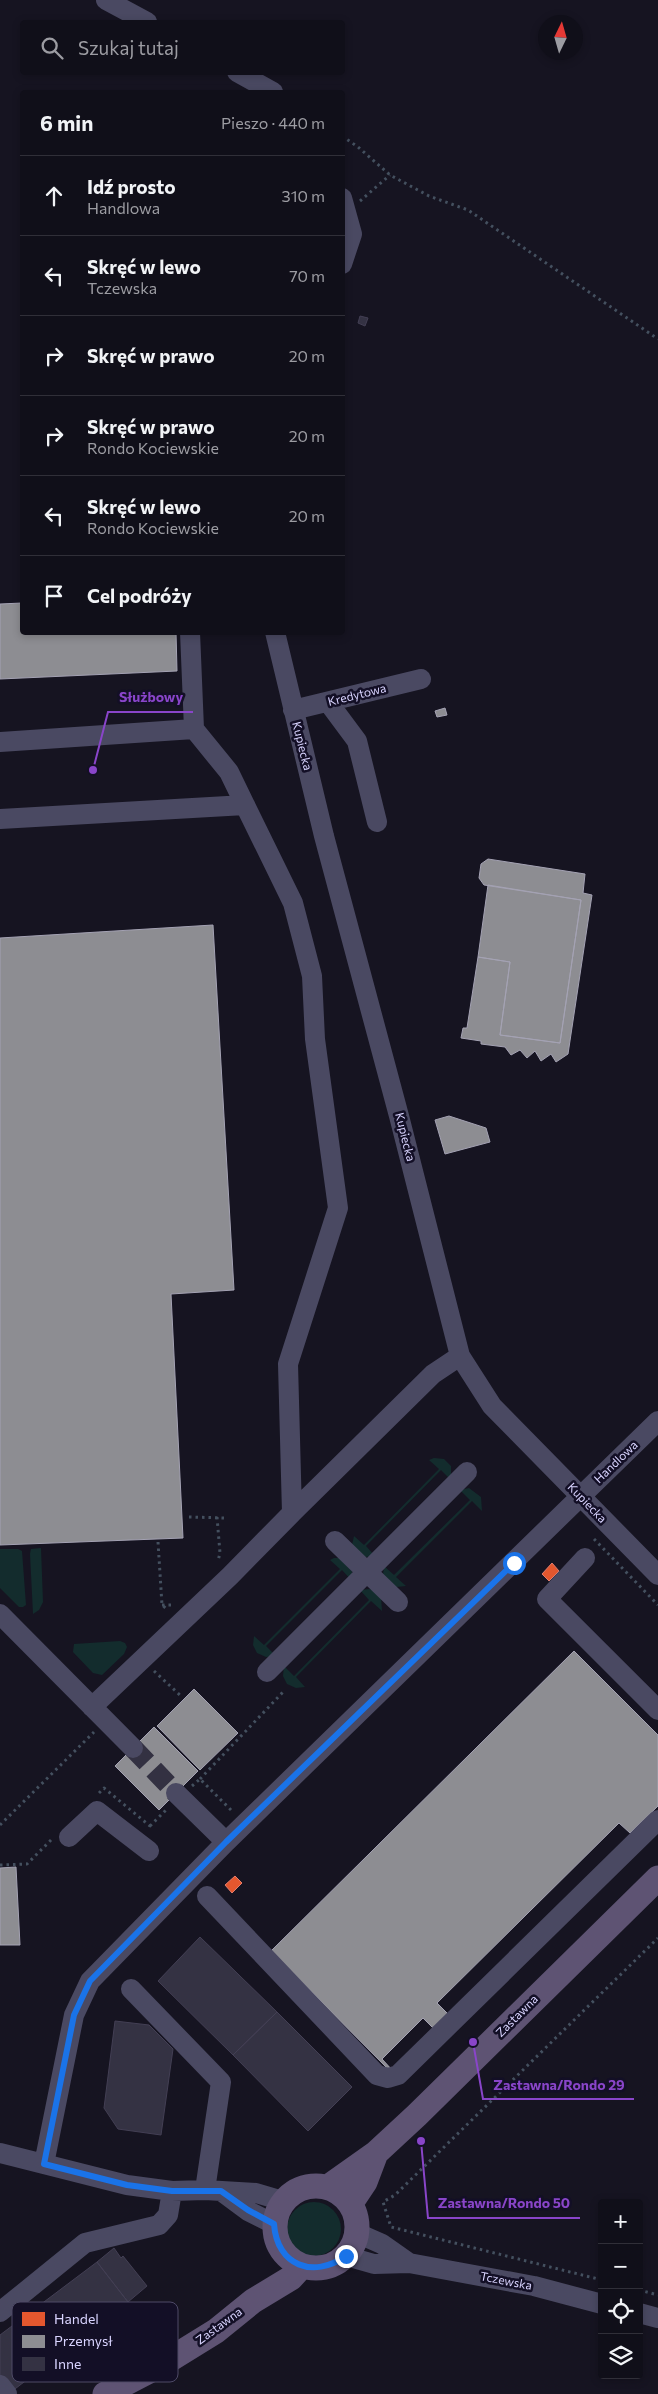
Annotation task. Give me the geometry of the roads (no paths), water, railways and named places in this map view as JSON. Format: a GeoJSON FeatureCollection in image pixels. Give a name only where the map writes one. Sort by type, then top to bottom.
{"type":"FeatureCollection","features":[{"type":"Feature","properties":{"kind":"main road","name":"Zastawna"},"geometry":{"type":"LineString","coordinates":[[328,2187],[376,2153],[417,2115],[658,1878]]}},
{"type":"Feature","properties":{"kind":"main road","name":"Zastawna"},"geometry":{"type":"LineString","coordinates":[[351,2203],[365,2182],[376,2153]]}},
{"type":"Feature","properties":{"kind":"main road"},"geometry":{"type":"LineString","coordinates":[[312,2185],[328,2187],[341,2193],[351,2203],[357,2218],[357,2233],[354,2246],[346,2256],[333,2265],[318,2268],[293,2259],[277,2239],[279,2213],[296,2190],[312,2185]]}},
{"type":"Feature","properties":{"kind":"main road","name":"Zastawna"},"geometry":{"type":"LineString","coordinates":[[178,2354],[216,2330],[252,2301],[291,2278],[293,2259]]}},
{"type":"Feature","properties":{"kind":"main road","name":"Zastawna"},"geometry":{"type":"LineString","coordinates":[[104,2394],[128,2382]]}},
{"type":"Feature","properties":{"kind":"street"},"geometry":{"type":"LineString","coordinates":[[106,0],[143,20]]}},
{"type":"Feature","properties":{"kind":"street"},"geometry":{"type":"LineString","coordinates":[[242,75],[269,90]]}},
{"type":"Feature","properties":{"kind":"street"},"geometry":{"type":"LineString","coordinates":[[345,205],[352,234],[345,255]]}},
{"type":"Feature","properties":{"kind":"street"},"geometry":{"type":"LineString","coordinates":[[190,635],[194,729],[229,772],[293,903],[312,976],[315,1039],[338,1208],[288,1364],[292,1513]]}},
{"type":"Feature","properties":{"kind":"street","name":"Kupiecka"},"geometry":{"type":"LineString","coordinates":[[276,635],[293,710],[460,1356],[492,1406],[658,1575]]}},
{"type":"Feature","properties":{"kind":"street","name":"Kredytowa"},"geometry":{"type":"LineString","coordinates":[[293,710],[421,679]]}},
{"type":"Feature","properties":{"kind":"street"},"geometry":{"type":"LineString","coordinates":[[328,702],[357,741],[377,822]]}},
{"type":"Feature","properties":{"kind":"street"},"geometry":{"type":"LineString","coordinates":[[0,742],[194,729]]}},
{"type":"Feature","properties":{"kind":"street"},"geometry":{"type":"LineString","coordinates":[[0,818],[245,805]]}},
{"type":"Feature","properties":{"kind":"street"},"geometry":{"type":"LineString","coordinates":[[92,1707],[180,1613],[292,1513],[433,1374],[460,1356]]}},
{"type":"Feature","properties":{"kind":"street","name":"Handlowa"},"geometry":{"type":"LineString","coordinates":[[44,2164],[74,2015],[90,1981],[226,1842],[658,1421]]}},
{"type":"Feature","properties":{"kind":"street"},"geometry":{"type":"LineString","coordinates":[[267,1672],[369,1573],[467,1472]]}},
{"type":"Feature","properties":{"kind":"street"},"geometry":{"type":"LineString","coordinates":[[335,1541],[398,1602]]}},
{"type":"Feature","properties":{"kind":"street"},"geometry":{"type":"LineString","coordinates":[[585,1558],[547,1599],[658,1710]]}},
{"type":"Feature","properties":{"kind":"street"},"geometry":{"type":"LineString","coordinates":[[0,1614],[133,1748]]}},
{"type":"Feature","properties":{"kind":"street"},"geometry":{"type":"LineString","coordinates":[[176,1793],[226,1842]]}},
{"type":"Feature","properties":{"kind":"street"},"geometry":{"type":"LineString","coordinates":[[69,1837],[97,1811],[149,1851]]}},
{"type":"Feature","properties":{"kind":"street"},"geometry":{"type":"LineString","coordinates":[[207,1896],[377,2075],[393,2077],[398,2075],[658,1820]]}},
{"type":"Feature","properties":{"kind":"street"},"geometry":{"type":"LineString","coordinates":[[131,1989],[221,2082],[213,2190]]}},
{"type":"Feature","properties":{"kind":"street"},"geometry":{"type":"LineString","coordinates":[[0,2153],[127,2185],[172,2191],[213,2190],[256,2193],[279,2213]]}},
{"type":"Feature","properties":{"kind":"street"},"geometry":{"type":"LineString","coordinates":[[12,2302],[85,2243],[159,2225],[168,2214],[172,2191]]}},
{"type":"Feature","properties":{"kind":"street","name":"Tczewska"},"geometry":{"type":"LineString","coordinates":[[357,2233],[382,2244],[409,2263]]}},
{"type":"Feature","properties":{"kind":"street","name":"Tczewska"},"geometry":{"type":"LineString","coordinates":[[346,2256],[374,2264],[409,2263],[534,2286],[598,2303]]}},
{"type":"Feature","properties":{"kind":"street"},"geometry":{"type":"LineString","coordinates":[[0,2312],[12,2302]]}},
{"type":"Feature","properties":{"kind":"street"},"geometry":{"type":"LineString","coordinates":[[643,2314],[658,2318]]}},
{"type":"Feature","properties":{"kind":"street"},"geometry":{"type":"LineString","coordinates":[[0,2385],[7,2394]]}},
{"type":"Feature","properties":{"kind":"tunnel"},"geometry":{"type":"LineString","coordinates":[[133,1748],[176,1793]]}},
{"type":"Feature","properties":{"kind":"place","name":"Służbowy"},"geometry":{"type":"Point","coordinates":[93,770]}},
{"type":"Feature","properties":{"kind":"place","name":"Zastawna/Rondo 29"},"geometry":{"type":"Point","coordinates":[473,2042]}},
{"type":"Feature","properties":{"kind":"place","name":"Zastawna/Rondo 50"},"geometry":{"type":"Point","coordinates":[421,2141]}}]}
